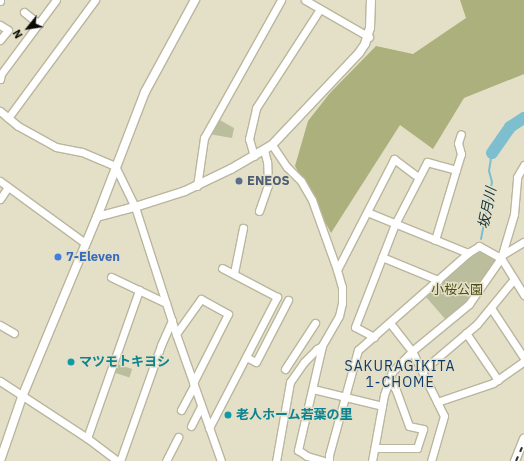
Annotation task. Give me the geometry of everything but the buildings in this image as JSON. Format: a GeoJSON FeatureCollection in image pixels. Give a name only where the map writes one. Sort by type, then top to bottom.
{"type":"FeatureCollection","features":[{"type":"Feature","properties":{"kind":"street"},"geometry":{"type":"LineString","coordinates":[[0,79],[1,74],[56,0]]}},
{"type":"Feature","properties":{"kind":"street"},"geometry":{"type":"LineString","coordinates":[[8,118],[95,0]]}},
{"type":"Feature","properties":{"kind":"street"},"geometry":{"type":"LineString","coordinates":[[0,461],[3,440],[97,217],[145,92],[195,0]]}},
{"type":"Feature","properties":{"kind":"street"},"geometry":{"type":"LineString","coordinates":[[197,186],[204,138],[281,0]]}},
{"type":"Feature","properties":{"kind":"street"},"geometry":{"type":"LineString","coordinates":[[305,0],[369,37]]}},
{"type":"Feature","properties":{"kind":"street"},"geometry":{"type":"LineString","coordinates":[[97,217],[135,207],[197,186],[272,145],[359,53],[369,37],[371,0]]}},
{"type":"Feature","properties":{"kind":"street"},"geometry":{"type":"LineString","coordinates":[[254,156],[249,139],[256,108],[320,8]]}},
{"type":"Feature","properties":{"kind":"street"},"geometry":{"type":"LineString","coordinates":[[24,12],[39,24]]}},
{"type":"Feature","properties":{"kind":"street"},"geometry":{"type":"LineString","coordinates":[[0,25],[8,30],[0,40]]}},
{"type":"Feature","properties":{"kind":"street"},"geometry":{"type":"LineString","coordinates":[[0,111],[30,134],[56,147],[82,152],[116,166],[135,207],[176,334],[221,461]]}},
{"type":"Feature","properties":{"kind":"street"},"geometry":{"type":"LineString","coordinates":[[435,240],[461,154],[458,143],[461,134]]}},
{"type":"Feature","properties":{"kind":"street"},"geometry":{"type":"LineString","coordinates":[[272,145],[287,167],[301,181],[312,200],[342,287],[342,303],[339,316],[322,346],[298,450],[307,456],[323,461]]}},
{"type":"Feature","properties":{"kind":"street"},"geometry":{"type":"LineString","coordinates":[[259,211],[268,185],[267,162],[264,150]]}},
{"type":"Feature","properties":{"kind":"street"},"geometry":{"type":"LineString","coordinates":[[337,270],[394,160],[419,178]]}},
{"type":"Feature","properties":{"kind":"street"},"geometry":{"type":"LineString","coordinates":[[374,337],[354,327],[395,224],[427,162],[456,170]]}},
{"type":"Feature","properties":{"kind":"street"},"geometry":{"type":"LineString","coordinates":[[372,461],[382,406],[392,372],[412,351],[469,304],[502,256],[514,214],[517,177],[524,166]]}},
{"type":"Feature","properties":{"kind":"street"},"geometry":{"type":"LineString","coordinates":[[0,181],[85,243]]}},
{"type":"Feature","properties":{"kind":"street"},"geometry":{"type":"LineString","coordinates":[[0,199],[8,187]]}},
{"type":"Feature","properties":{"kind":"street"},"geometry":{"type":"LineString","coordinates":[[367,212],[468,253]]}},
{"type":"Feature","properties":{"kind":"street"},"geometry":{"type":"LineString","coordinates":[[234,273],[243,228]]}},
{"type":"Feature","properties":{"kind":"street"},"geometry":{"type":"LineString","coordinates":[[502,256],[524,242]]}},
{"type":"Feature","properties":{"kind":"street"},"geometry":{"type":"LineString","coordinates":[[329,461],[329,454],[358,350],[468,253],[479,246],[502,256],[519,282],[524,294]]}},
{"type":"Feature","properties":{"kind":"street"},"geometry":{"type":"LineString","coordinates":[[382,257],[438,280]]}},
{"type":"Feature","properties":{"kind":"street"},"geometry":{"type":"LineString","coordinates":[[209,428],[277,297],[222,268]]}},
{"type":"Feature","properties":{"kind":"street"},"geometry":{"type":"LineString","coordinates":[[111,277],[166,304]]}},
{"type":"Feature","properties":{"kind":"street"},"geometry":{"type":"LineString","coordinates":[[423,370],[466,333],[519,282]]}},
{"type":"Feature","properties":{"kind":"street"},"geometry":{"type":"LineString","coordinates":[[87,438],[139,290]]}},
{"type":"Feature","properties":{"kind":"street"},"geometry":{"type":"LineString","coordinates":[[176,334],[201,299],[228,314],[181,410]]}},
{"type":"Feature","properties":{"kind":"street"},"geometry":{"type":"LineString","coordinates":[[246,357],[256,362],[288,300]]}},
{"type":"Feature","properties":{"kind":"street"},"geometry":{"type":"LineString","coordinates":[[437,402],[493,384],[524,360],[491,308]]}},
{"type":"Feature","properties":{"kind":"street"},"geometry":{"type":"LineString","coordinates":[[0,381],[22,397],[87,438],[119,461],[161,345],[172,320]]}},
{"type":"Feature","properties":{"kind":"street"},"geometry":{"type":"LineString","coordinates":[[285,369],[316,323]]}},
{"type":"Feature","properties":{"kind":"street"},"geometry":{"type":"LineString","coordinates":[[390,323],[412,351],[423,370],[444,416],[431,461]]}},
{"type":"Feature","properties":{"kind":"street"},"geometry":{"type":"LineString","coordinates":[[0,325],[14,333]]}},
{"type":"Feature","properties":{"kind":"street"},"geometry":{"type":"LineString","coordinates":[[466,333],[498,380]]}},
{"type":"Feature","properties":{"kind":"street"},"geometry":{"type":"LineString","coordinates":[[276,461],[290,382],[304,362],[316,349],[322,346]]}},
{"type":"Feature","properties":{"kind":"street"},"geometry":{"type":"LineString","coordinates":[[375,448],[417,448],[423,429],[409,426],[396,390],[389,380]]}},
{"type":"Feature","properties":{"kind":"street"},"geometry":{"type":"LineString","coordinates":[[313,389],[382,406]]}},
{"type":"Feature","properties":{"kind":"street"},"geometry":{"type":"LineString","coordinates":[[192,426],[201,406]]}},
{"type":"Feature","properties":{"kind":"street"},"geometry":{"type":"LineString","coordinates":[[166,461],[178,437]]}},
{"type":"Feature","properties":{"kind":"street"},"geometry":{"type":"LineString","coordinates":[[515,461],[524,439]]}},
{"type":"Feature","properties":{"kind":"green space"},"geometry":{"type":"Polygon","coordinates":[[[460,0],[524,0],[524,74],[464,98],[433,149],[400,125],[331,233],[295,166],[308,121],[330,93],[376,46],[413,54],[466,18],[460,0]]]}},
{"type":"Feature","properties":{"kind":"green space"},"geometry":{"type":"Polygon","coordinates":[[[218,119],[234,128],[232,138],[209,134],[218,119]]]}},
{"type":"Feature","properties":{"kind":"green space","name":"小桜公園"},"geometry":{"type":"Polygon","coordinates":[[[481,252],[496,260],[469,300],[446,320],[426,297],[466,260],[476,253],[481,252]]]}},
{"type":"Feature","properties":{"kind":"green space"},"geometry":{"type":"Polygon","coordinates":[[[117,364],[132,369],[129,378],[114,373],[117,364]]]}},
{"type":"Feature","properties":{"kind":"waterway","name":"坂月川"},"geometry":{"type":"LineString","coordinates":[[492,153],[510,127],[524,118]]}},
{"type":"Feature","properties":{"kind":"waterway","name":"坂月川"},"geometry":{"type":"LineString","coordinates":[[481,239],[492,182],[489,171],[492,153]]}},
{"type":"Feature","properties":{"kind":"railway"},"geometry":{"type":"LineString","coordinates":[[516,461],[524,443]]}},
{"type":"Feature","properties":{"kind":"place","name":"ENEOS"},"geometry":{"type":"Point","coordinates":[239,181]}},
{"type":"Feature","properties":{"kind":"place","name":"7-Eleven"},"geometry":{"type":"Point","coordinates":[58,257]}},
{"type":"Feature","properties":{"kind":"place","name":"マツモトキヨシ"},"geometry":{"type":"Point","coordinates":[71,362]}},
{"type":"Feature","properties":{"kind":"place","name":"老人ホーム若葉の里"},"geometry":{"type":"Point","coordinates":[228,415]}},
{"type":"Feature","properties":{"kind":"district","name":"SAKURAGIKITA 1-CHOME"},"geometry":{"type":"Point","coordinates":[400,374]}}]}
